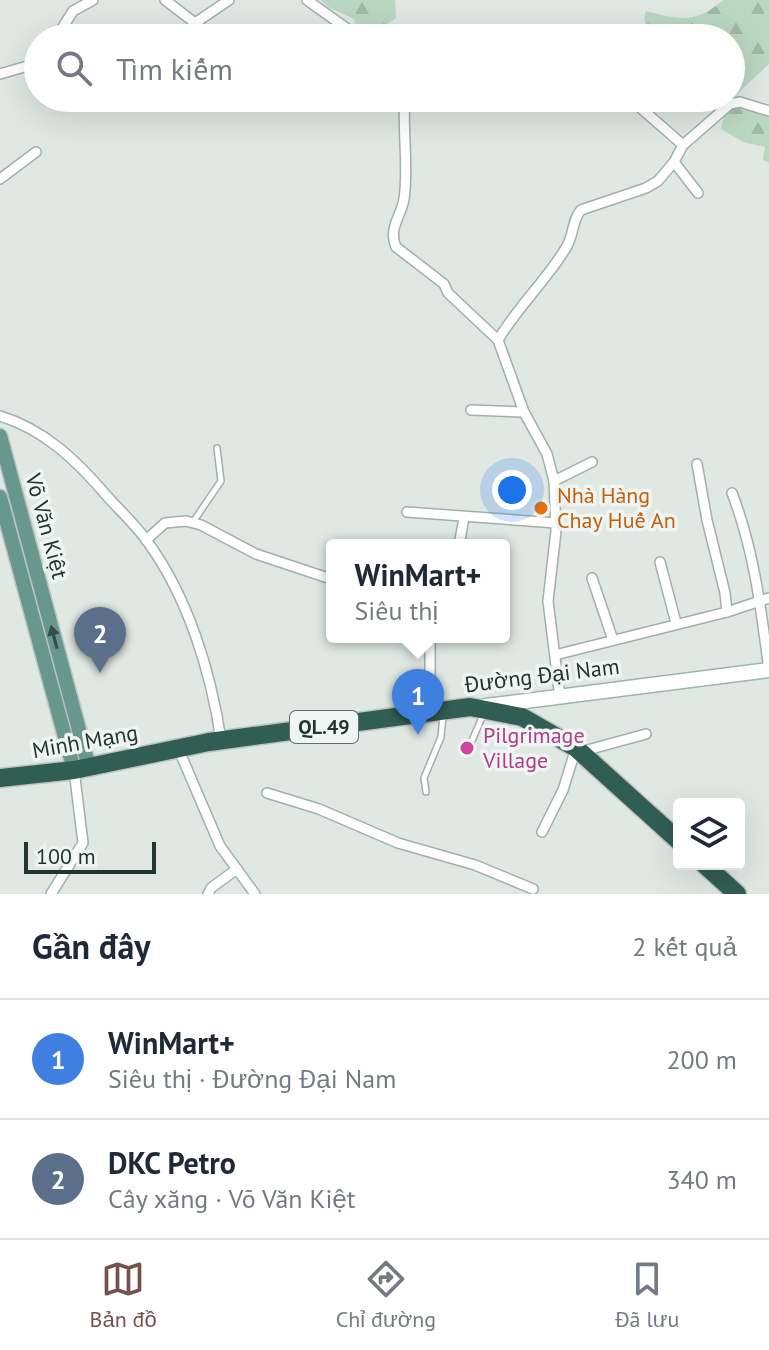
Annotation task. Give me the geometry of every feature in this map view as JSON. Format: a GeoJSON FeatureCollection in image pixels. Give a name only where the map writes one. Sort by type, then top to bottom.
{"type":"FeatureCollection","features":[{"type":"Feature","properties":{"kind":"highway","name":"Đường Đại Nam"},"geometry":{"type":"LineString","coordinates":[[178,748],[477,709]]}},
{"type":"Feature","properties":{"kind":"highway","name":"QL.49"},"geometry":{"type":"LineString","coordinates":[[477,709],[522,717],[578,750],[673,836]]}},
{"type":"Feature","properties":{"kind":"highway","name":"Minh Mạng"},"geometry":{"type":"LineString","coordinates":[[0,778],[81,768],[178,748]]}},
{"type":"Feature","properties":{"kind":"highway"},"geometry":{"type":"LineString","coordinates":[[711,870],[737,894]]}},
{"type":"Feature","properties":{"kind":"main road","name":"Võ Văn Kiệt"},"geometry":{"type":"LineString","coordinates":[[0,436],[81,768]]}},
{"type":"Feature","properties":{"kind":"main road","name":"Võ Văn Kiệt"},"geometry":{"type":"LineString","coordinates":[[2,504],[81,768]]}},
{"type":"Feature","properties":{"kind":"main road"},"geometry":{"type":"LineString","coordinates":[[2,504],[19,507]]}},
{"type":"Feature","properties":{"kind":"street"},"geometry":{"type":"LineString","coordinates":[[65,24],[73,11],[93,0]]}},
{"type":"Feature","properties":{"kind":"street"},"geometry":{"type":"LineString","coordinates":[[165,0],[195,23],[229,0]]}},
{"type":"Feature","properties":{"kind":"street"},"geometry":{"type":"LineString","coordinates":[[309,0],[341,24]]}},
{"type":"Feature","properties":{"kind":"street"},"geometry":{"type":"LineString","coordinates":[[0,74],[24,67]]}},
{"type":"Feature","properties":{"kind":"street"},"geometry":{"type":"LineString","coordinates":[[745,104],[769,111]]}},
{"type":"Feature","properties":{"kind":"street"},"geometry":{"type":"LineString","coordinates":[[405,112],[404,198],[396,220],[393,239],[396,247],[444,284],[448,293],[498,340],[524,412],[547,454],[554,481],[556,523],[548,601],[560,698]]}},
{"type":"Feature","properties":{"kind":"street"},"geometry":{"type":"LineString","coordinates":[[645,112],[683,145]]}},
{"type":"Feature","properties":{"kind":"street"},"geometry":{"type":"LineString","coordinates":[[498,340],[569,244],[575,216],[581,210],[658,181],[683,145],[721,112]]}},
{"type":"Feature","properties":{"kind":"street"},"geometry":{"type":"LineString","coordinates":[[0,179],[36,152]]}},
{"type":"Feature","properties":{"kind":"street"},"geometry":{"type":"LineString","coordinates":[[674,162],[698,193]]}},
{"type":"Feature","properties":{"kind":"street"},"geometry":{"type":"LineString","coordinates":[[471,410],[524,412]]}},
{"type":"Feature","properties":{"kind":"street"},"geometry":{"type":"LineString","coordinates":[[0,416],[28,427],[67,453],[146,540],[170,580],[192,629],[209,682],[221,740]]}},
{"type":"Feature","properties":{"kind":"street"},"geometry":{"type":"LineString","coordinates":[[554,481],[592,462]]}},
{"type":"Feature","properties":{"kind":"street"},"geometry":{"type":"LineString","coordinates":[[697,464],[727,612]]}},
{"type":"Feature","properties":{"kind":"street"},"geometry":{"type":"LineString","coordinates":[[732,493],[747,532],[765,599],[769,670]]}},
{"type":"Feature","properties":{"kind":"street"},"geometry":{"type":"LineString","coordinates":[[407,512],[556,523]]}},
{"type":"Feature","properties":{"kind":"street"},"geometry":{"type":"LineString","coordinates":[[460,539],[464,518]]}},
{"type":"Feature","properties":{"kind":"street"},"geometry":{"type":"LineString","coordinates":[[146,540],[169,522],[193,522],[271,559],[326,577]]}},
{"type":"Feature","properties":{"kind":"street"},"geometry":{"type":"LineString","coordinates":[[660,562],[676,623]]}},
{"type":"Feature","properties":{"kind":"street"},"geometry":{"type":"LineString","coordinates":[[592,578],[613,640]]}},
{"type":"Feature","properties":{"kind":"street"},"geometry":{"type":"LineString","coordinates":[[555,655],[727,612],[765,599]]}},
{"type":"Feature","properties":{"kind":"street"},"geometry":{"type":"LineString","coordinates":[[431,643],[437,712]]}},
{"type":"Feature","properties":{"kind":"street","name":"Đường Đại Nam"},"geometry":{"type":"LineString","coordinates":[[477,709],[769,670]]}},
{"type":"Feature","properties":{"kind":"street"},"geometry":{"type":"LineString","coordinates":[[542,832],[578,750],[646,734]]}},
{"type":"Feature","properties":{"kind":"street"},"geometry":{"type":"LineString","coordinates":[[178,748],[220,846],[255,894]]}},
{"type":"Feature","properties":{"kind":"street"},"geometry":{"type":"LineString","coordinates":[[51,894],[83,843],[81,768]]}},
{"type":"Feature","properties":{"kind":"street"},"geometry":{"type":"LineString","coordinates":[[267,793],[319,809],[398,843],[475,865],[533,889]]}},
{"type":"Feature","properties":{"kind":"street"},"geometry":{"type":"LineString","coordinates":[[208,894],[211,888],[237,869]]}},
{"type":"Feature","properties":{"kind":"lane"},"geometry":{"type":"LineString","coordinates":[[193,522],[221,481],[217,448]]}},
{"type":"Feature","properties":{"kind":"lane"},"geometry":{"type":"LineString","coordinates":[[471,743],[477,709]]}},
{"type":"Feature","properties":{"kind":"lane"},"geometry":{"type":"LineString","coordinates":[[426,792],[424,778],[441,737],[437,712]]}},
{"type":"Feature","properties":{"kind":"green space"},"geometry":{"type":"Polygon","coordinates":[[[321,0],[395,0],[396,18],[388,24],[355,24],[354,19],[328,7],[321,0]]]}},
{"type":"Feature","properties":{"kind":"green space"},"geometry":{"type":"Polygon","coordinates":[[[723,0],[769,0],[769,64],[745,86],[745,24],[646,24],[646,11],[687,18],[713,8],[723,0]]]}},
{"type":"Feature","properties":{"kind":"green space"},"geometry":{"type":"Polygon","coordinates":[[[745,109],[769,116],[769,162],[763,160],[765,147],[743,142],[721,129],[724,116],[717,112],[745,112],[745,109]]]}},
{"type":"Feature","properties":{"kind":"place","name":"Nhà Hàng Chay Huế An"},"geometry":{"type":"Point","coordinates":[541,508]}},
{"type":"Feature","properties":{"kind":"place","name":"DKC Petro"},"geometry":{"type":"Point","coordinates":[100,673]}},
{"type":"Feature","properties":{"kind":"place","name":"WinMart+"},"geometry":{"type":"Point","coordinates":[418,735]}},
{"type":"Feature","properties":{"kind":"place","name":"Pilgrimage Village"},"geometry":{"type":"Point","coordinates":[467,748]}}]}
